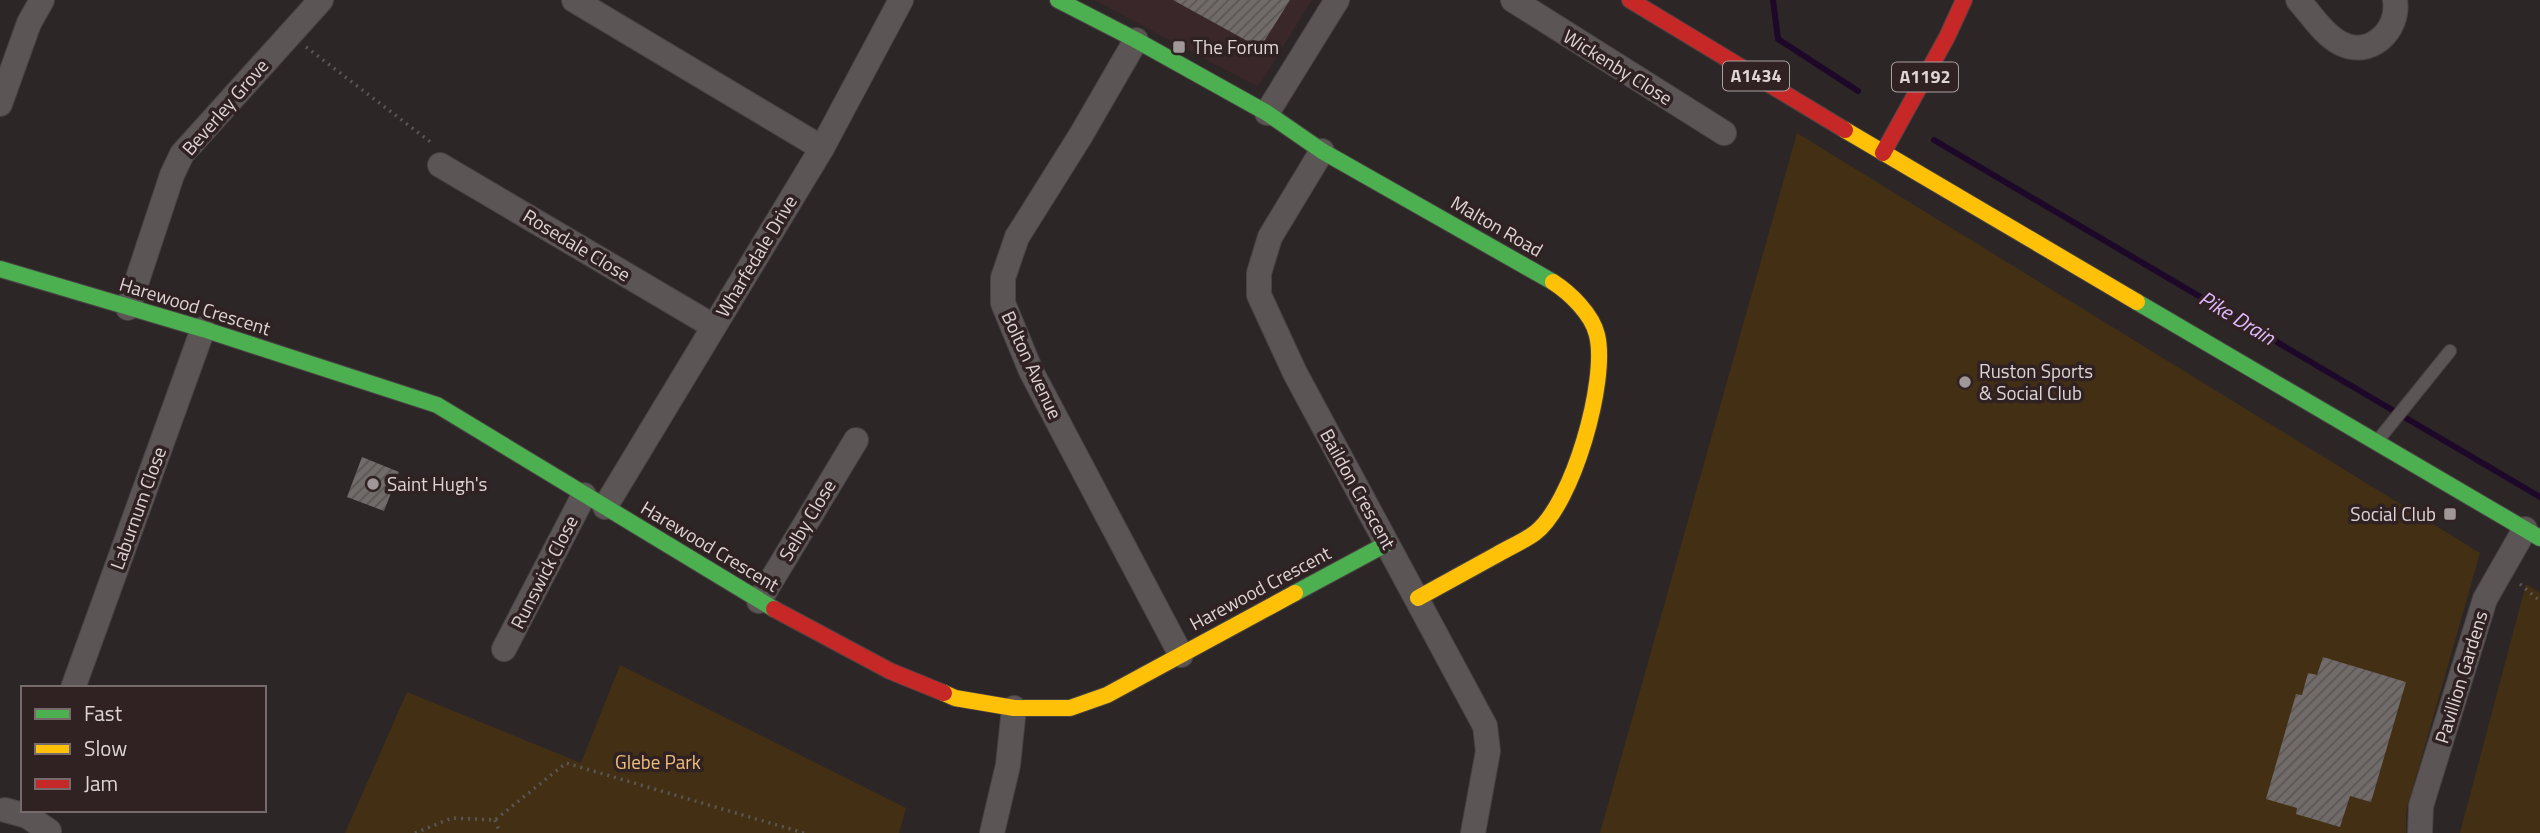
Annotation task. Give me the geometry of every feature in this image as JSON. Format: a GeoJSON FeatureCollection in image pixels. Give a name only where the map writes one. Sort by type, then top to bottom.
{"type":"FeatureCollection","features":[{"type":"Feature","properties":{"kind":"street"},"geometry":{"type":"LineString","coordinates":[[0,104],[29,23],[42,0]]}},
{"type":"Feature","properties":{"kind":"street","name":"Beverley Grove"},"geometry":{"type":"LineString","coordinates":[[128,308],[172,175],[182,154],[321,0]]}},
{"type":"Feature","properties":{"kind":"street"},"geometry":{"type":"LineString","coordinates":[[574,0],[822,148]]}},
{"type":"Feature","properties":{"kind":"street","name":"Wharfedale Drive"},"geometry":{"type":"LineString","coordinates":[[594,501],[713,326],[822,148],[901,0]]}},
{"type":"Feature","properties":{"kind":"street","name":"Malton Road"},"geometry":{"type":"LineString","coordinates":[[1058,0],[1267,113],[1322,151],[1557,284],[1580,304],[1597,332],[1601,363],[1591,412],[1569,486],[1553,515],[1535,533],[1418,598]]}},
{"type":"Feature","properties":{"kind":"street"},"geometry":{"type":"LineString","coordinates":[[1267,113],[1337,0]]}},
{"type":"Feature","properties":{"kind":"street","name":"Wickenby Close"},"geometry":{"type":"LineString","coordinates":[[1513,0],[1724,133]]}},
{"type":"Feature","properties":{"kind":"street","name":"A1434"},"geometry":{"type":"LineString","coordinates":[[1630,0],[1883,153],[2533,533]]}},
{"type":"Feature","properties":{"kind":"street","name":"A1192"},"geometry":{"type":"LineString","coordinates":[[1883,153],[1947,37],[1964,0]]}},
{"type":"Feature","properties":{"kind":"street"},"geometry":{"type":"LineString","coordinates":[[2298,0],[2328,35],[2341,44],[2356,48],[2374,44],[2386,35],[2396,15],[2395,0]]}},
{"type":"Feature","properties":{"kind":"street","name":"Bolton Avenue"},"geometry":{"type":"LineString","coordinates":[[1136,40],[1017,237],[1003,278],[1003,303],[1031,371],[1181,655]]}},
{"type":"Feature","properties":{"kind":"street","name":"Baildon Crescent"},"geometry":{"type":"LineString","coordinates":[[1322,151],[1270,237],[1259,273],[1259,295],[1296,373],[1485,726],[1488,751],[1472,833]]}},
{"type":"Feature","properties":{"kind":"street","name":"Rosedale Close"},"geometry":{"type":"LineString","coordinates":[[440,164],[713,326]]}},
{"type":"Feature","properties":{"kind":"street","name":"Harewood Crescent"},"geometry":{"type":"LineString","coordinates":[[0,270],[203,329],[438,405],[759,601],[890,671],[955,698],[1014,708],[1070,708],[1107,695],[1388,543]]}},
{"type":"Feature","properties":{"kind":"street","name":"Laburnum Close"},"geometry":{"type":"LineString","coordinates":[[74,686],[203,329]]}},
{"type":"Feature","properties":{"kind":"street","name":"Selby Close"},"geometry":{"type":"LineString","coordinates":[[759,601],[856,440]]}},
{"type":"Feature","properties":{"kind":"street","name":"Runswick Close"},"geometry":{"type":"LineString","coordinates":[[504,649],[594,501]]}},
{"type":"Feature","properties":{"kind":"street","name":"Pavillion Gardens"},"geometry":{"type":"LineString","coordinates":[[2420,833],[2421,806],[2485,599],[2533,533]]}},
{"type":"Feature","properties":{"kind":"street"},"geometry":{"type":"LineString","coordinates":[[992,833],[1008,765],[1014,708]]}},
{"type":"Feature","properties":{"kind":"street"},"geometry":{"type":"LineString","coordinates":[[20,812],[49,831]]}},
{"type":"Feature","properties":{"kind":"lane"},"geometry":{"type":"LineString","coordinates":[[2377,442],[2450,351]]}},
{"type":"Feature","properties":{"kind":"path"},"geometry":{"type":"LineString","coordinates":[[289,34],[438,148],[440,164]]}},
{"type":"Feature","properties":{"kind":"path"},"geometry":{"type":"LineString","coordinates":[[415,833],[452,818],[495,820],[566,763],[804,833]]}},
{"type":"Feature","properties":{"kind":"path"},"geometry":{"type":"LineString","coordinates":[[495,820],[500,833]]}},
{"type":"Feature","properties":{"kind":"shaded area","name":"The Forum"},"geometry":{"type":"Polygon","coordinates":[[[1094,0],[1312,0],[1258,87],[1094,0]]]}},
{"type":"Feature","properties":{"kind":"green space","name":"Ruston Sports & Social Club"},"geometry":{"type":"Polygon","coordinates":[[[1797,133],[2480,553],[2406,812],[2406,833],[1600,833],[1797,133]]]}},
{"type":"Feature","properties":{"kind":"green space"},"geometry":{"type":"Polygon","coordinates":[[[2526,584],[2540,593],[2540,833],[2460,833],[2526,584]]]}},
{"type":"Feature","properties":{"kind":"green space","name":"Glebe Park"},"geometry":{"type":"Polygon","coordinates":[[[620,665],[906,808],[899,833],[345,833],[407,692],[581,763],[620,665]]]}},
{"type":"Feature","properties":{"kind":"building"},"geometry":{"type":"Polygon","coordinates":[[[1173,0],[1290,0],[1260,48],[1173,0]]]}},
{"type":"Feature","properties":{"kind":"building","name":"Saint Hugh's"},"geometry":{"type":"Polygon","coordinates":[[[362,457],[399,472],[384,511],[347,497],[362,457]]]}},
{"type":"Feature","properties":{"kind":"building"},"geometry":{"type":"Polygon","coordinates":[[[2323,657],[2406,682],[2371,802],[2350,796],[2340,827],[2296,814],[2297,808],[2266,799],[2296,694],[2302,695],[2308,673],[2317,675],[2323,657]]]}},
{"type":"Feature","properties":{"kind":"waterway","name":"Pike Drain"},"geometry":{"type":"LineString","coordinates":[[1773,0],[1778,39],[1858,91]]}},
{"type":"Feature","properties":{"kind":"waterway","name":"Pike Drain"},"geometry":{"type":"LineString","coordinates":[[1934,140],[2540,497]]}},
{"type":"Feature","properties":{"kind":"traffic: fast"},"geometry":{"type":"LineString","coordinates":[[1058,0],[1267,113],[1322,151],[1553,282]]}},
{"type":"Feature","properties":{"kind":"traffic: fast"},"geometry":{"type":"LineString","coordinates":[[0,269],[203,329],[437,405],[774,609]]}},
{"type":"Feature","properties":{"kind":"traffic: fast"},"geometry":{"type":"LineString","coordinates":[[2137,302],[2540,538]]}},
{"type":"Feature","properties":{"kind":"traffic: fast"},"geometry":{"type":"LineString","coordinates":[[1295,593],[1388,543]]}},
{"type":"Feature","properties":{"kind":"traffic: slow"},"geometry":{"type":"LineString","coordinates":[[1845,130],[2137,302]]}},
{"type":"Feature","properties":{"kind":"traffic: slow"},"geometry":{"type":"LineString","coordinates":[[1418,598],[1535,533],[1549,518],[1574,469],[1592,410],[1597,381],[1597,335],[1580,305],[1553,282]]}},
{"type":"Feature","properties":{"kind":"traffic: slow"},"geometry":{"type":"LineString","coordinates":[[944,693],[955,698],[1014,708],[1070,708],[1107,695],[1295,593]]}},
{"type":"Feature","properties":{"kind":"traffic: jam"},"geometry":{"type":"LineString","coordinates":[[1630,0],[1845,130]]}},
{"type":"Feature","properties":{"kind":"traffic: jam"},"geometry":{"type":"LineString","coordinates":[[1883,153],[1947,37],[1964,0]]}},
{"type":"Feature","properties":{"kind":"traffic: jam"},"geometry":{"type":"LineString","coordinates":[[774,609],[890,671],[944,693]]}},
{"type":"Feature","properties":{"kind":"place","name":"The Forum"},"geometry":{"type":"Point","coordinates":[1179,47]}},
{"type":"Feature","properties":{"kind":"place","name":"Ruston Sports & Social Club"},"geometry":{"type":"Point","coordinates":[1965,382]}},
{"type":"Feature","properties":{"kind":"place","name":"Saint Hugh's"},"geometry":{"type":"Point","coordinates":[373,484]}},
{"type":"Feature","properties":{"kind":"place","name":"Social Club"},"geometry":{"type":"Point","coordinates":[2450,514]}}]}
